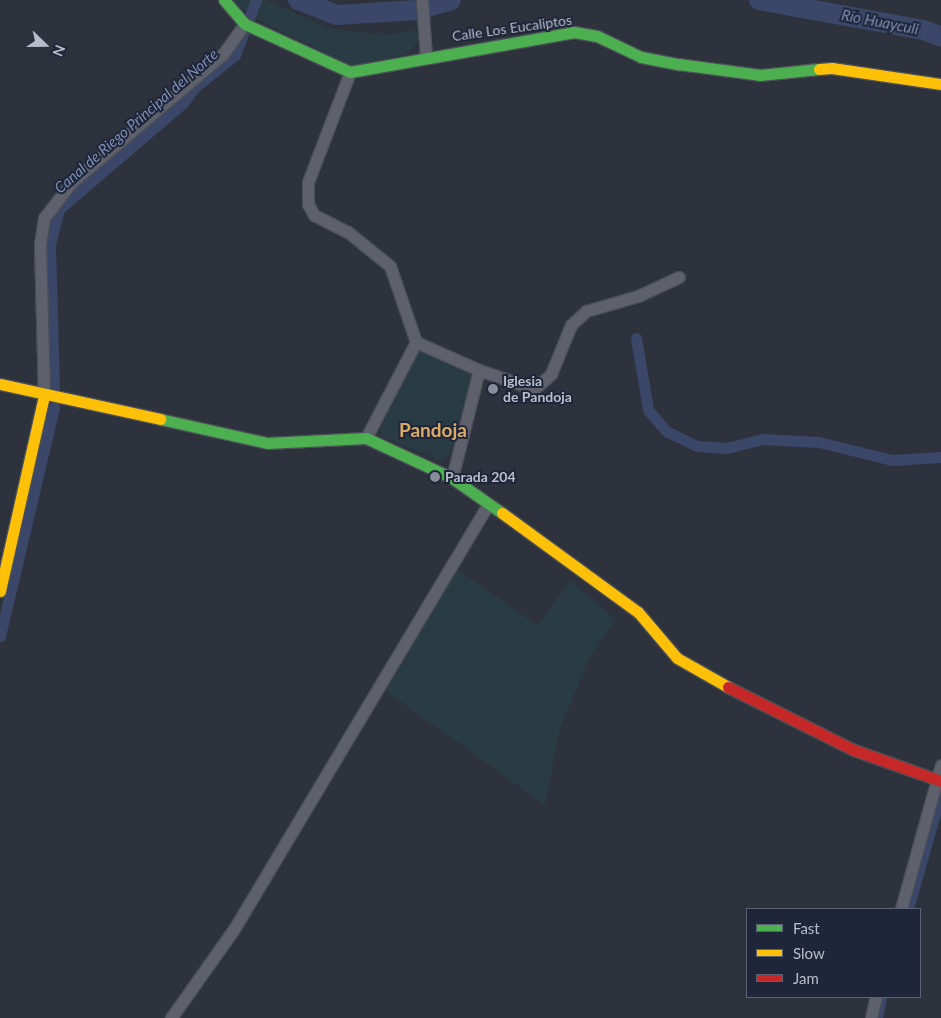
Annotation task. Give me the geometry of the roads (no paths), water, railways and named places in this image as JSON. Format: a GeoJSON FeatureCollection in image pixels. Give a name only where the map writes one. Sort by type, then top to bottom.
{"type":"FeatureCollection","features":[{"type":"Feature","properties":{"kind":"street"},"geometry":{"type":"LineString","coordinates":[[224,0],[245,24],[350,72],[308,182],[308,204],[314,215],[348,232],[390,266],[416,342],[366,438]]}},
{"type":"Feature","properties":{"kind":"street"},"geometry":{"type":"LineString","coordinates":[[422,0],[426,57]]}},
{"type":"Feature","properties":{"kind":"street"},"geometry":{"type":"LineString","coordinates":[[0,591],[44,396],[40,244],[44,218],[72,182],[224,54],[245,24]]}},
{"type":"Feature","properties":{"kind":"street","name":"Calle Los Eucaliptos"},"geometry":{"type":"LineString","coordinates":[[350,72],[574,32],[597,36],[641,56],[678,64],[760,75],[832,68],[941,84]]}},
{"type":"Feature","properties":{"kind":"street"},"geometry":{"type":"LineString","coordinates":[[416,342],[479,370],[534,389],[551,374],[571,325],[586,311],[638,296],[679,277]]}},
{"type":"Feature","properties":{"kind":"street"},"geometry":{"type":"LineString","coordinates":[[452,478],[479,370]]}},
{"type":"Feature","properties":{"kind":"street"},"geometry":{"type":"LineString","coordinates":[[0,384],[44,396],[267,443],[366,438],[452,478],[638,612],[677,658],[813,731],[877,760],[939,780]]}},
{"type":"Feature","properties":{"kind":"street"},"geometry":{"type":"LineString","coordinates":[[171,1018],[234,929],[488,504]]}},
{"type":"Feature","properties":{"kind":"street"},"geometry":{"type":"LineString","coordinates":[[901,908],[939,780],[941,765]]}},
{"type":"Feature","properties":{"kind":"street"},"geometry":{"type":"LineString","coordinates":[[870,1018],[876,998]]}},
{"type":"Feature","properties":{"kind":"waterway","name":"Canal de Riego Principal del Norte"},"geometry":{"type":"LineString","coordinates":[[54,388],[50,245],[59,209],[183,103],[195,87],[235,55],[256,0]]}},
{"type":"Feature","properties":{"kind":"waterway","name":"Río Huayculi"},"geometry":{"type":"LineString","coordinates":[[298,0],[337,15],[417,10],[451,0]]}},
{"type":"Feature","properties":{"kind":"waterway","name":"Río Huayculi"},"geometry":{"type":"LineString","coordinates":[[759,0],[924,30],[941,37]]}},
{"type":"Feature","properties":{"kind":"waterway"},"geometry":{"type":"LineString","coordinates":[[636,338],[648,410],[666,431],[697,446],[726,448],[762,439],[819,442],[892,460],[941,457]]}},
{"type":"Feature","properties":{"kind":"waterway","name":"Canal de Riego Principal del Norte"},"geometry":{"type":"LineString","coordinates":[[0,636],[54,407]]}},
{"type":"Feature","properties":{"kind":"waterway"},"geometry":{"type":"LineString","coordinates":[[908,908],[941,792]]}},
{"type":"Feature","properties":{"kind":"waterway"},"geometry":{"type":"LineString","coordinates":[[877,1018],[881,998]]}},
{"type":"Feature","properties":{"kind":"place","name":"Iglesia de Pandoja"},"geometry":{"type":"Point","coordinates":[493,389]}},
{"type":"Feature","properties":{"kind":"place","name":"Parada 204"},"geometry":{"type":"Point","coordinates":[435,477]}},
{"type":"Feature","properties":{"kind":"district","name":"Pandoja"},"geometry":{"type":"Point","coordinates":[433,430]}}]}
